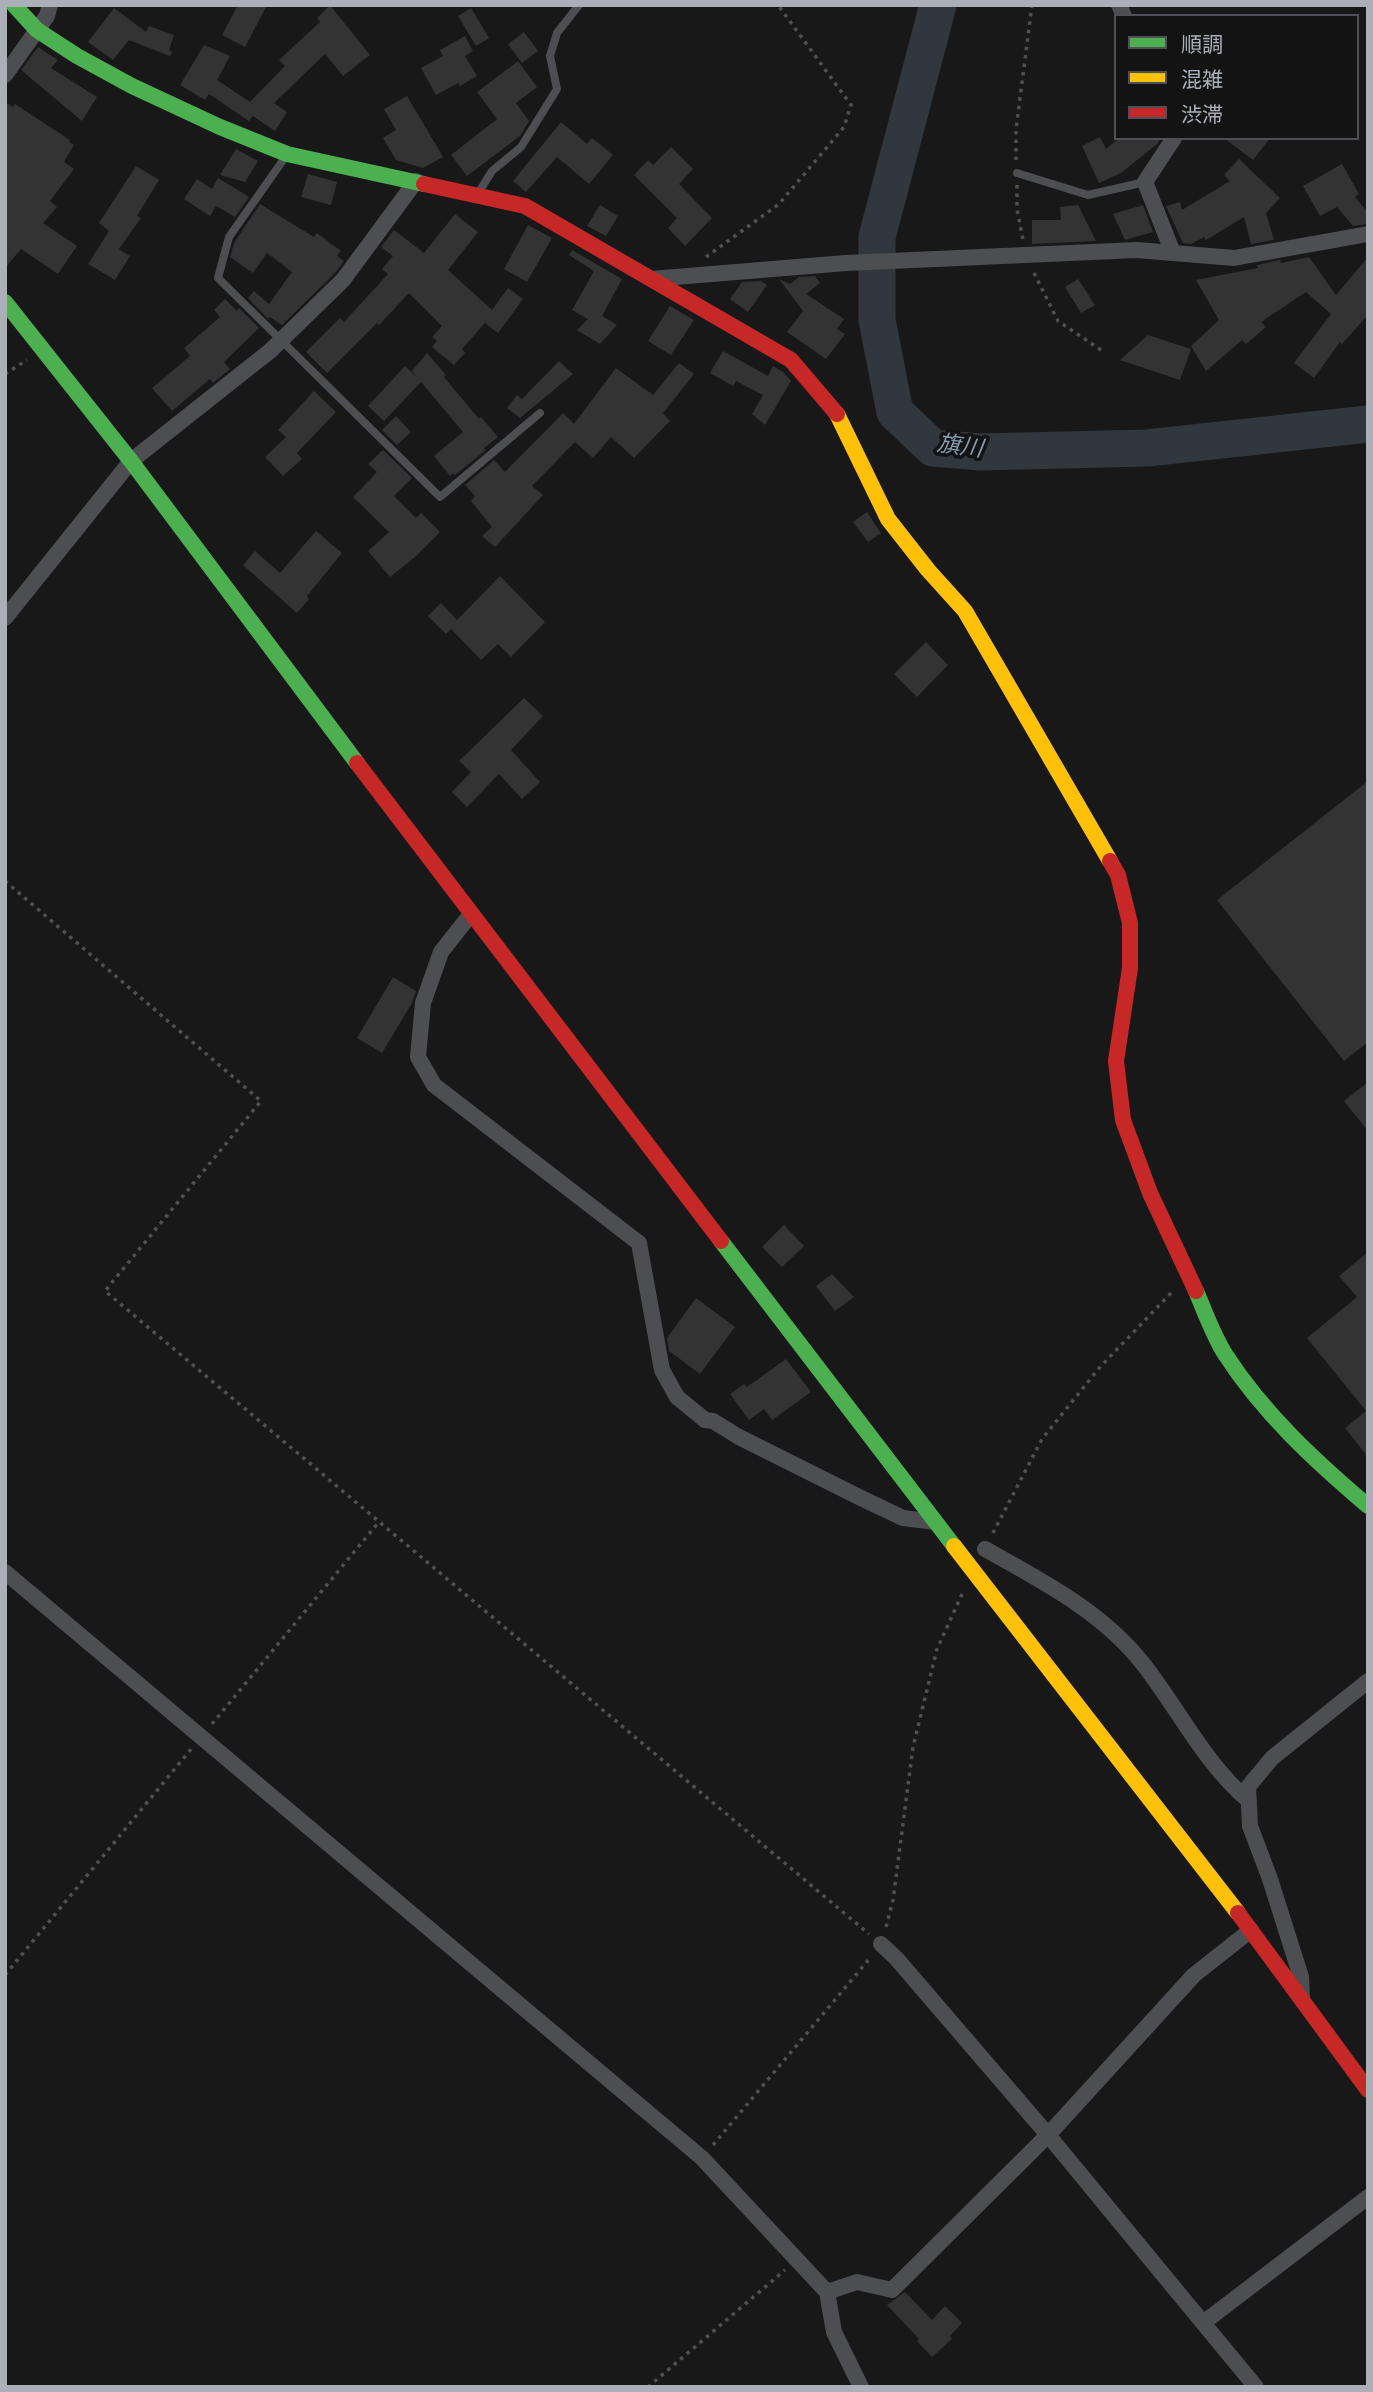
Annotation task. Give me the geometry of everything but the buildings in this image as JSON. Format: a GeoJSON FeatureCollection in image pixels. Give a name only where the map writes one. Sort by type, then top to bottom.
{"type":"FeatureCollection","features":[{"type":"Feature","properties":{"kind":"street"},"geometry":{"type":"LineString","coordinates":[[14,5],[37,30],[132,86],[220,127],[288,154],[525,206],[791,360],[835,409],[888,519],[965,611],[1118,875],[1130,923],[1130,968],[1116,1062],[1123,1120],[1150,1193],[1224,1352],[1259,1401],[1323,1468],[1368,1506]]}},
{"type":"Feature","properties":{"kind":"street"},"geometry":{"type":"LineString","coordinates":[[5,75],[47,16],[50,5]]}},
{"type":"Feature","properties":{"kind":"street"},"geometry":{"type":"LineString","coordinates":[[1173,140],[1145,182],[1173,253]]}},
{"type":"Feature","properties":{"kind":"street"},"geometry":{"type":"LineString","coordinates":[[5,618],[131,461],[280,341],[343,280],[416,181]]}},
{"type":"Feature","properties":{"kind":"street"},"geometry":{"type":"LineString","coordinates":[[651,279],[846,263],[1137,250],[1234,258],[1368,234]]}},
{"type":"Feature","properties":{"kind":"street"},"geometry":{"type":"LineString","coordinates":[[5,302],[131,461],[471,914],[935,1522],[1251,1930],[1368,2090]]}},
{"type":"Feature","properties":{"kind":"street"},"geometry":{"type":"LineString","coordinates":[[471,914],[441,952],[424,1003],[418,1057],[435,1085],[639,1243],[662,1370],[677,1397],[705,1420],[713,1421],[739,1437],[877,1506],[903,1518],[935,1522]]}},
{"type":"Feature","properties":{"kind":"street"},"geometry":{"type":"LineString","coordinates":[[985,1549],[1054,1588],[1107,1625],[1143,1663],[1220,1774],[1249,1801]]}},
{"type":"Feature","properties":{"kind":"street"},"geometry":{"type":"LineString","coordinates":[[5,1572],[702,2158],[827,2292],[834,2332],[862,2387]]}},
{"type":"Feature","properties":{"kind":"street"},"geometry":{"type":"LineString","coordinates":[[1302,1997],[1301,1977],[1250,1826],[1248,1787],[1272,1758],[1368,1681]]}},
{"type":"Feature","properties":{"kind":"street"},"geometry":{"type":"LineString","coordinates":[[827,2292],[857,2282],[892,2290],[1048,2135],[1194,1975],[1251,1930]]}},
{"type":"Feature","properties":{"kind":"street"},"geometry":{"type":"LineString","coordinates":[[881,1944],[1048,2135],[1256,2387]]}},
{"type":"Feature","properties":{"kind":"street"},"geometry":{"type":"LineString","coordinates":[[1203,2323],[1368,2197]]}},
{"type":"Feature","properties":{"kind":"lane"},"geometry":{"type":"LineString","coordinates":[[478,195],[492,171],[521,146],[557,89],[550,55],[557,33],[579,5]]}},
{"type":"Feature","properties":{"kind":"lane"},"geometry":{"type":"LineString","coordinates":[[288,154],[229,237],[218,278],[440,497],[540,413]]}},
{"type":"Feature","properties":{"kind":"lane"},"geometry":{"type":"LineString","coordinates":[[1017,173],[1088,195],[1145,182]]}},
{"type":"Feature","properties":{"kind":"path"},"geometry":{"type":"LineString","coordinates":[[680,276],[779,204],[844,127],[851,104],[778,5]]}},
{"type":"Feature","properties":{"kind":"path"},"geometry":{"type":"LineString","coordinates":[[5,881],[261,1101],[105,1291],[881,1944]]}},
{"type":"Feature","properties":{"kind":"path"},"geometry":{"type":"LineString","coordinates":[[985,1549],[1042,1439],[1100,1367],[1188,1275]]}},
{"type":"Feature","properties":{"kind":"path"},"geometry":{"type":"LineString","coordinates":[[702,2158],[881,1944],[893,1900],[913,1747],[937,1649],[973,1570]]}},
{"type":"Feature","properties":{"kind":"path"},"geometry":{"type":"LineString","coordinates":[[648,2387],[797,2260]]}},
{"type":"Feature","properties":{"kind":"waterway","name":"旗川"},"geometry":{"type":"LineString","coordinates":[[938,5],[877,237],[877,320],[895,412],[933,448],[980,452],[1147,448],[1368,424]]}},
{"type":"Feature","properties":{"kind":"traffic: fast"},"geometry":{"type":"LineString","coordinates":[[14,5],[37,30],[77,56],[132,86],[220,127],[287,154],[424,184]]}},
{"type":"Feature","properties":{"kind":"traffic: fast"},"geometry":{"type":"LineString","coordinates":[[5,302],[131,461],[357,763]]}},
{"type":"Feature","properties":{"kind":"traffic: fast"},"geometry":{"type":"LineString","coordinates":[[721,1241],[954,1546]]}},
{"type":"Feature","properties":{"kind":"traffic: fast"},"geometry":{"type":"LineString","coordinates":[[1196,1291],[1221,1347],[1240,1376],[1309,1454],[1368,1506]]}},
{"type":"Feature","properties":{"kind":"traffic: slow"},"geometry":{"type":"LineString","coordinates":[[837,414],[888,519],[965,611],[1110,861]]}},
{"type":"Feature","properties":{"kind":"traffic: slow"},"geometry":{"type":"LineString","coordinates":[[954,1546],[1238,1913]]}},
{"type":"Feature","properties":{"kind":"traffic: jam"},"geometry":{"type":"LineString","coordinates":[[424,184],[525,206],[791,360],[837,414]]}},
{"type":"Feature","properties":{"kind":"traffic: jam"},"geometry":{"type":"LineString","coordinates":[[357,763],[721,1241]]}},
{"type":"Feature","properties":{"kind":"traffic: jam"},"geometry":{"type":"LineString","coordinates":[[1110,861],[1118,875],[1130,923],[1130,968],[1116,1061],[1123,1120],[1150,1193],[1196,1291]]}},
{"type":"Feature","properties":{"kind":"traffic: jam"},"geometry":{"type":"LineString","coordinates":[[1238,1913],[1368,2090]]}}]}
